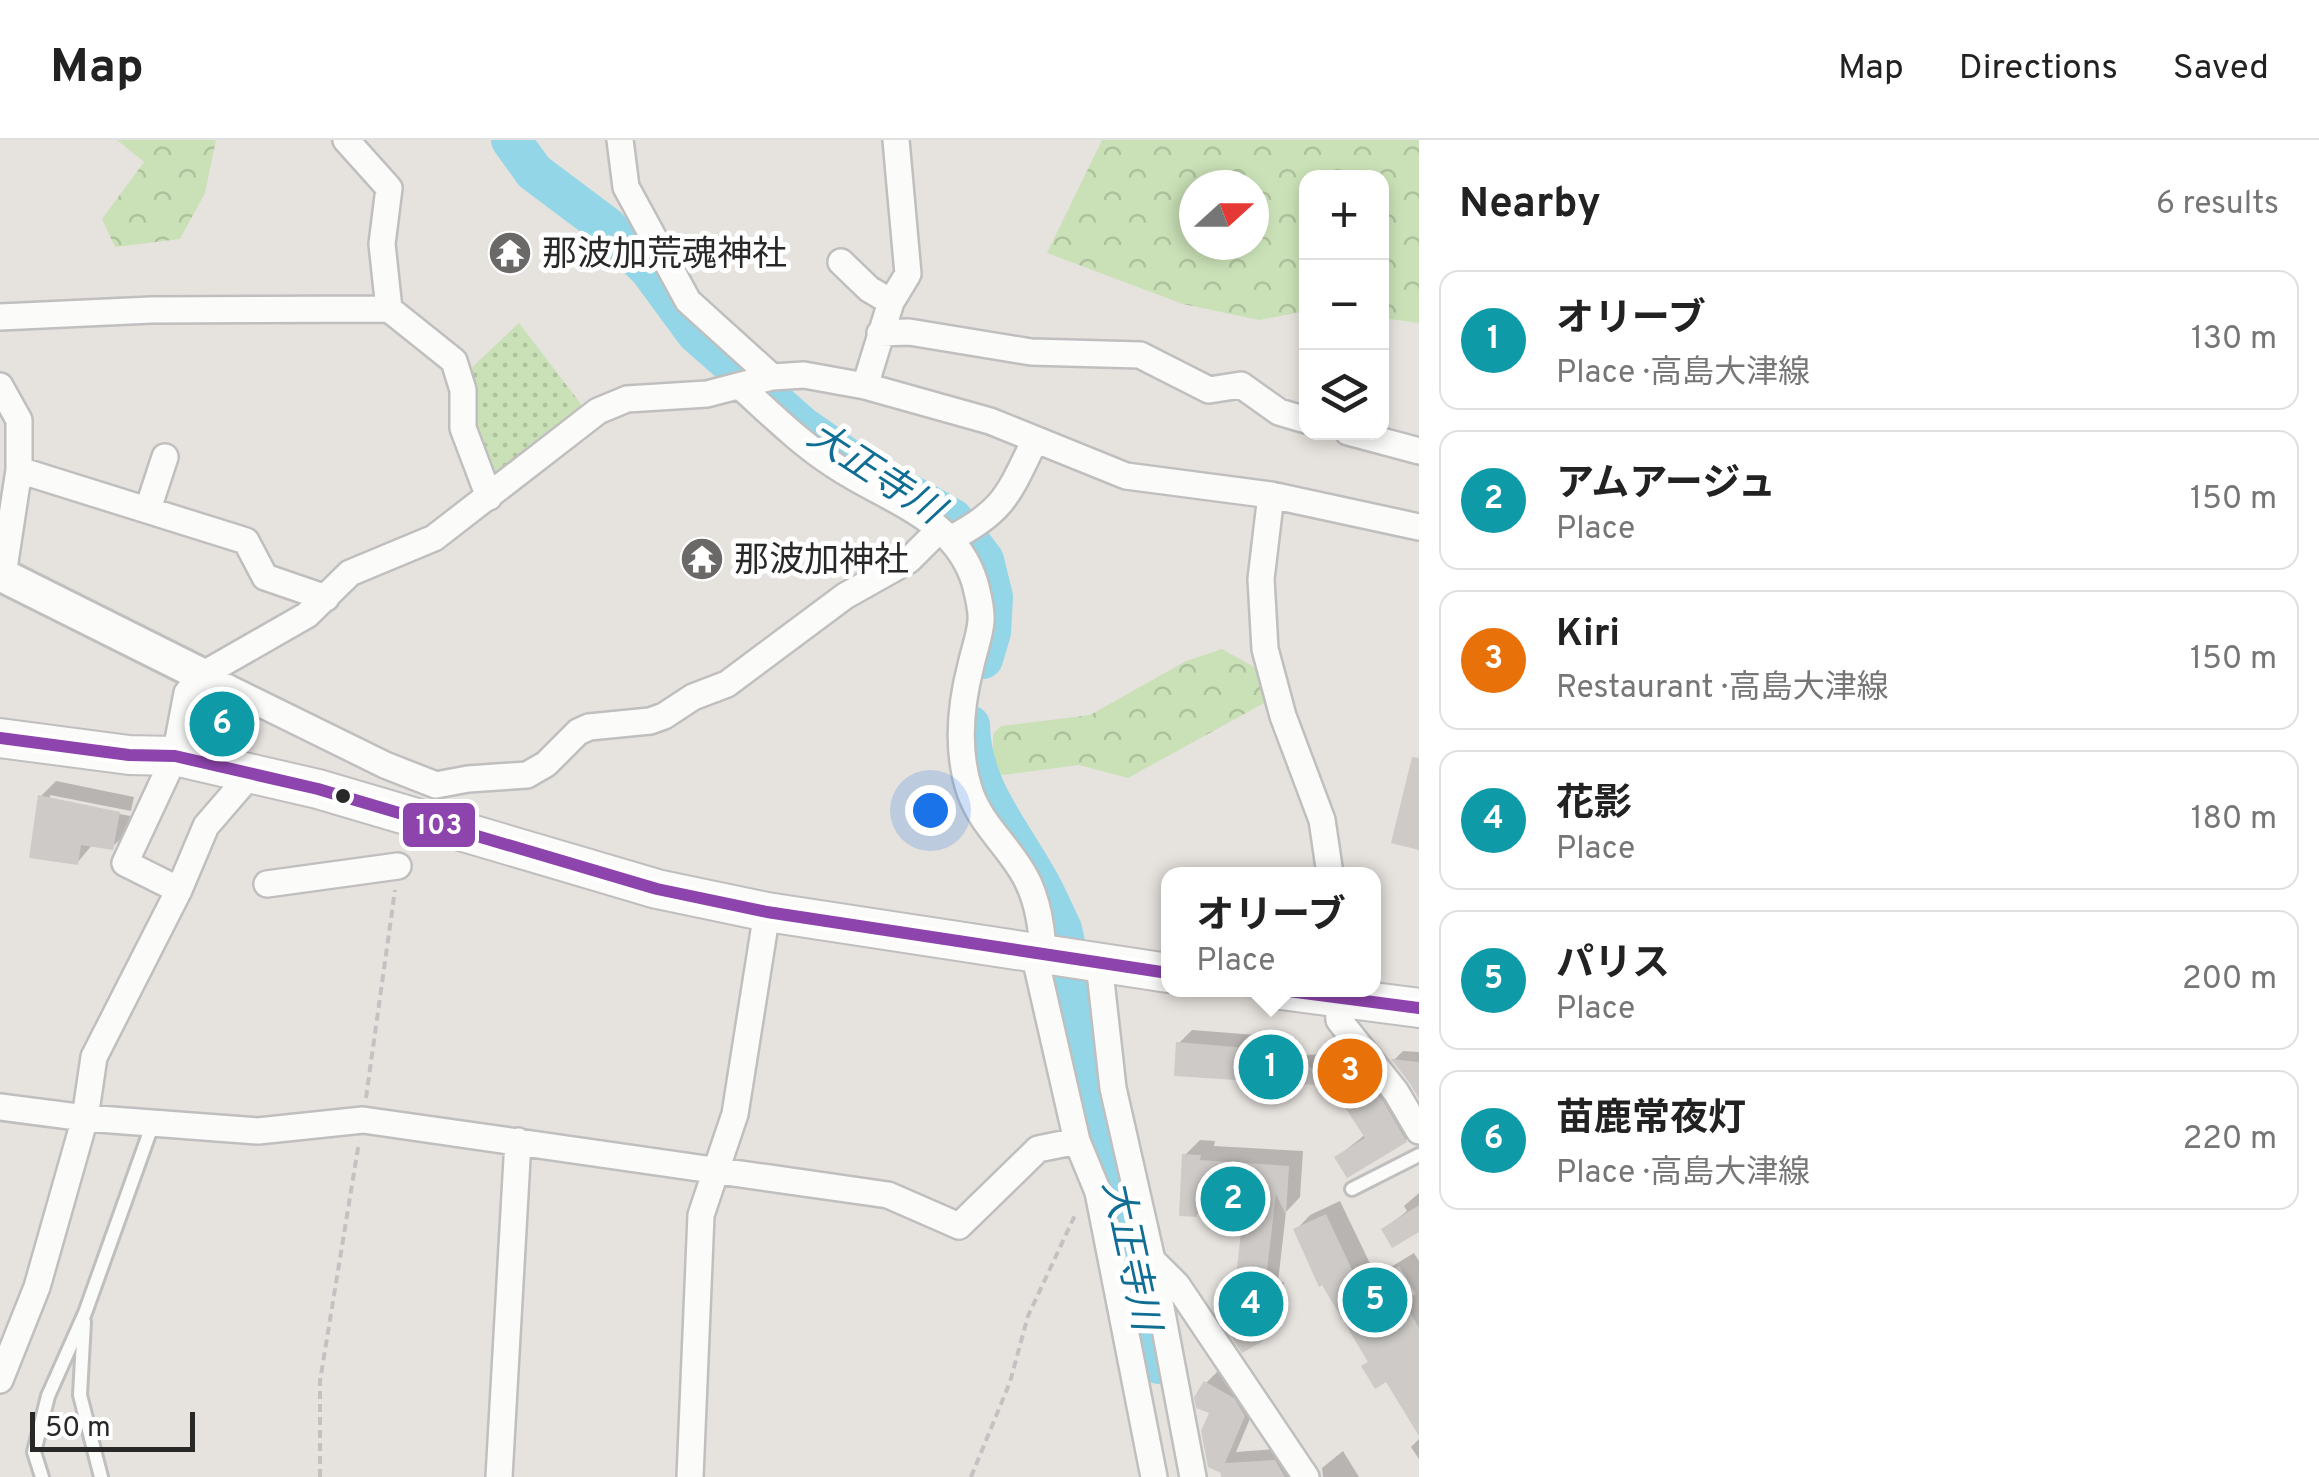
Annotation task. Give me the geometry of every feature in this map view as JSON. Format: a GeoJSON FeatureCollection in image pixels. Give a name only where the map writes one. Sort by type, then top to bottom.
{"type":"FeatureCollection","features":[{"type":"Feature","properties":{"kind":"main road"},"geometry":{"type":"LineString","coordinates":[[0,738],[128,755],[175,756],[318,788],[658,889],[767,912],[1161,972]]}},
{"type":"Feature","properties":{"kind":"main road"},"geometry":{"type":"LineString","coordinates":[[1355,997],[1419,1008]]}},
{"type":"Feature","properties":{"kind":"street"},"geometry":{"type":"LineString","coordinates":[[346,140],[389,188],[382,244],[389,309]]}},
{"type":"Feature","properties":{"kind":"street"},"geometry":{"type":"LineString","coordinates":[[620,140],[626,187],[688,302],[806,445],[836,467],[955,533],[972,572],[982,618],[960,727],[970,790],[984,822],[1021,869],[1042,924],[1062,957],[1113,1088],[1152,1260],[1193,1477]]}},
{"type":"Feature","properties":{"kind":"street"},"geometry":{"type":"LineString","coordinates":[[865,386],[891,302],[908,274],[896,140]]}},
{"type":"Feature","properties":{"kind":"street"},"geometry":{"type":"LineString","coordinates":[[841,262],[869,289],[891,302]]}},
{"type":"Feature","properties":{"kind":"street"},"geometry":{"type":"LineString","coordinates":[[0,329],[0,318],[170,310],[389,309],[454,361],[462,390],[464,428],[490,497]]}},
{"type":"Feature","properties":{"kind":"street"},"geometry":{"type":"LineString","coordinates":[[880,333],[909,332],[1031,352],[1140,355],[1209,390],[1241,385],[1279,412],[1299,418]]}},
{"type":"Feature","properties":{"kind":"street"},"geometry":{"type":"LineString","coordinates":[[179,890],[125,863],[175,756],[187,693],[202,675],[307,615],[350,573],[434,538],[598,411],[627,400],[804,375],[865,386],[990,421],[1126,476],[1271,495],[1419,527]]}},
{"type":"Feature","properties":{"kind":"street"},"geometry":{"type":"LineString","coordinates":[[0,386],[19,420],[19,470],[1,575],[384,765],[436,785],[468,778],[527,774],[546,764],[578,732],[589,727],[650,721],[693,697],[727,684],[845,596],[996,512],[1035,440]]}},
{"type":"Feature","properties":{"kind":"street"},"geometry":{"type":"LineString","coordinates":[[1376,440],[1419,452]]}},
{"type":"Feature","properties":{"kind":"street"},"geometry":{"type":"LineString","coordinates":[[148,509],[164,457]]}},
{"type":"Feature","properties":{"kind":"street"},"geometry":{"type":"LineString","coordinates":[[19,470],[246,541],[265,577],[326,598]]}},
{"type":"Feature","properties":{"kind":"street"},"geometry":{"type":"LineString","coordinates":[[1271,495],[1262,579],[1265,649],[1282,716],[1322,820],[1329,867]]}},
{"type":"Feature","properties":{"kind":"street"},"geometry":{"type":"LineString","coordinates":[[0,1380],[37,1286],[85,1118],[94,1057],[179,890],[206,826],[250,775]]}},
{"type":"Feature","properties":{"kind":"street"},"geometry":{"type":"LineString","coordinates":[[267,884],[398,866]]}},
{"type":"Feature","properties":{"kind":"street"},"geometry":{"type":"LineString","coordinates":[[690,1477],[701,1215],[735,1114],[767,912]]}},
{"type":"Feature","properties":{"kind":"street"},"geometry":{"type":"LineString","coordinates":[[1062,957],[1078,1141],[1098,1192],[1154,1477]]}},
{"type":"Feature","properties":{"kind":"street"},"geometry":{"type":"LineString","coordinates":[[1337,997],[1339,1020],[1396,1092],[1419,1131]]}},
{"type":"Feature","properties":{"kind":"street"},"geometry":{"type":"LineString","coordinates":[[0,1107],[85,1118],[258,1131],[363,1120],[888,1194],[958,1226],[1038,1149],[1078,1141]]}},
{"type":"Feature","properties":{"kind":"street"},"geometry":{"type":"LineString","coordinates":[[499,1477],[518,1142]]}},
{"type":"Feature","properties":{"kind":"street"},"geometry":{"type":"LineString","coordinates":[[1152,1260],[1177,1285],[1306,1477]]}},
{"type":"Feature","properties":{"kind":"lane"},"geometry":{"type":"LineString","coordinates":[[42,1477],[34,1452],[48,1396],[85,1313],[153,1123]]}},
{"type":"Feature","properties":{"kind":"lane"},"geometry":{"type":"LineString","coordinates":[[1352,1189],[1419,1155]]}},
{"type":"Feature","properties":{"kind":"lane"},"geometry":{"type":"LineString","coordinates":[[85,1313],[80,1395],[101,1477]]}},
{"type":"Feature","properties":{"kind":"path"},"geometry":{"type":"LineString","coordinates":[[320,1477],[320,1381],[363,1120],[398,866]]}},
{"type":"Feature","properties":{"kind":"path"},"geometry":{"type":"LineString","coordinates":[[970,1477],[1010,1382],[1028,1316],[1084,1198],[1098,1192]]}},
{"type":"Feature","properties":{"kind":"green space"},"geometry":{"type":"Polygon","coordinates":[[[117,140],[216,140],[205,193],[180,239],[115,247],[102,219],[144,162],[117,140]]]}},
{"type":"Feature","properties":{"kind":"green space"},"geometry":{"type":"Polygon","coordinates":[[[1102,140],[1419,140],[1419,323],[1389,319],[1389,170],[1299,170],[1299,312],[1259,320],[1183,304],[1047,253],[1102,140]]]}},
{"type":"Feature","properties":{"kind":"green space"},"geometry":{"type":"Polygon","coordinates":[[[519,323],[584,408],[495,477],[474,417],[468,371],[519,323]]]}},
{"type":"Feature","properties":{"kind":"green space"},"geometry":{"type":"Polygon","coordinates":[[[1222,649],[1256,668],[1266,702],[1128,778],[1079,765],[1003,775],[993,772],[993,734],[1001,726],[1090,715],[1186,661],[1222,649]]]}},
{"type":"Feature","properties":{"kind":"building"},"geometry":{"type":"Polygon","coordinates":[[[1412,757],[1419,758],[1419,850],[1391,843],[1412,757]]]}},
{"type":"Feature","properties":{"kind":"building"},"geometry":{"type":"Polygon","coordinates":[[[38,795],[120,812],[113,850],[81,845],[78,865],[29,858],[38,795]]]}},
{"type":"Feature","properties":{"kind":"building"},"geometry":{"type":"Polygon","coordinates":[[[1176,1042],[1284,1051],[1283,1068],[1336,1067],[1348,1058],[1383,1101],[1407,1142],[1347,1178],[1334,1157],[1365,1138],[1331,1086],[1174,1076],[1176,1042]]]}},
{"type":"Feature","properties":{"kind":"building"},"geometry":{"type":"Polygon","coordinates":[[[1391,1059],[1419,1062],[1419,1099],[1409,1082],[1391,1059]]]}},
{"type":"Feature","properties":{"kind":"building"},"geometry":{"type":"Polygon","coordinates":[[[1182,1154],[1201,1155],[1200,1160],[1289,1166],[1286,1215],[1276,1194],[1264,1296],[1270,1297],[1263,1341],[1242,1353],[1224,1326],[1227,1310],[1232,1311],[1243,1215],[1197,1212],[1197,1217],[1179,1216],[1182,1154]]]}},
{"type":"Feature","properties":{"kind":"building"},"geometry":{"type":"Polygon","coordinates":[[[1419,1205],[1419,1232],[1392,1248],[1381,1229],[1419,1205]]]}},
{"type":"Feature","properties":{"kind":"building"},"geometry":{"type":"Polygon","coordinates":[[[1326,1214],[1361,1289],[1399,1266],[1416,1294],[1404,1302],[1419,1328],[1419,1436],[1386,1382],[1375,1389],[1361,1366],[1368,1362],[1322,1285],[1319,1287],[1293,1229],[1326,1214]]]}},
{"type":"Feature","properties":{"kind":"building"},"geometry":{"type":"Polygon","coordinates":[[[1204,1381],[1234,1398],[1245,1416],[1225,1463],[1275,1460],[1285,1477],[1221,1477],[1221,1473],[1208,1467],[1201,1431],[1209,1413],[1196,1408],[1194,1397],[1204,1381]]]}},
{"type":"Feature","properties":{"kind":"waterway","name":"大正寺川"},"geometry":{"type":"LineString","coordinates":[[511,140],[534,172],[606,226],[649,269],[696,333],[803,427],[853,462],[953,519],[984,560],[993,597],[991,632],[983,659]]}},
{"type":"Feature","properties":{"kind":"waterway","name":"大正寺川"},"geometry":{"type":"LineString","coordinates":[[970,725],[972,747],[985,788],[1062,929],[1159,1364]]}},
{"type":"Feature","properties":{"kind":"transit line","name":"103"},"geometry":{"type":"LineString","coordinates":[[0,738],[129,755],[175,756],[318,789],[657,889],[767,912],[1161,972]]}},
{"type":"Feature","properties":{"kind":"transit line","name":"103"},"geometry":{"type":"LineString","coordinates":[[1335,997],[1419,1008]]}},
{"type":"Feature","properties":{"kind":"place","name":"那波加荒魂神社"},"geometry":{"type":"Point","coordinates":[510,253]}},
{"type":"Feature","properties":{"kind":"place","name":"那波加神社"},"geometry":{"type":"Point","coordinates":[702,559]}},
{"type":"Feature","properties":{"kind":"place","name":"苗鹿常夜灯"},"geometry":{"type":"Point","coordinates":[222,724]}},
{"type":"Feature","properties":{"kind":"place","name":"オリーブ"},"geometry":{"type":"Point","coordinates":[1271,1067]}},
{"type":"Feature","properties":{"kind":"place","name":"Kiri"},"geometry":{"type":"Point","coordinates":[1350,1071]}},
{"type":"Feature","properties":{"kind":"place","name":"アムアージュ"},"geometry":{"type":"Point","coordinates":[1233,1199]}},
{"type":"Feature","properties":{"kind":"place","name":"パリス"},"geometry":{"type":"Point","coordinates":[1375,1300]}},
{"type":"Feature","properties":{"kind":"place","name":"花影"},"geometry":{"type":"Point","coordinates":[1251,1304]}}]}
